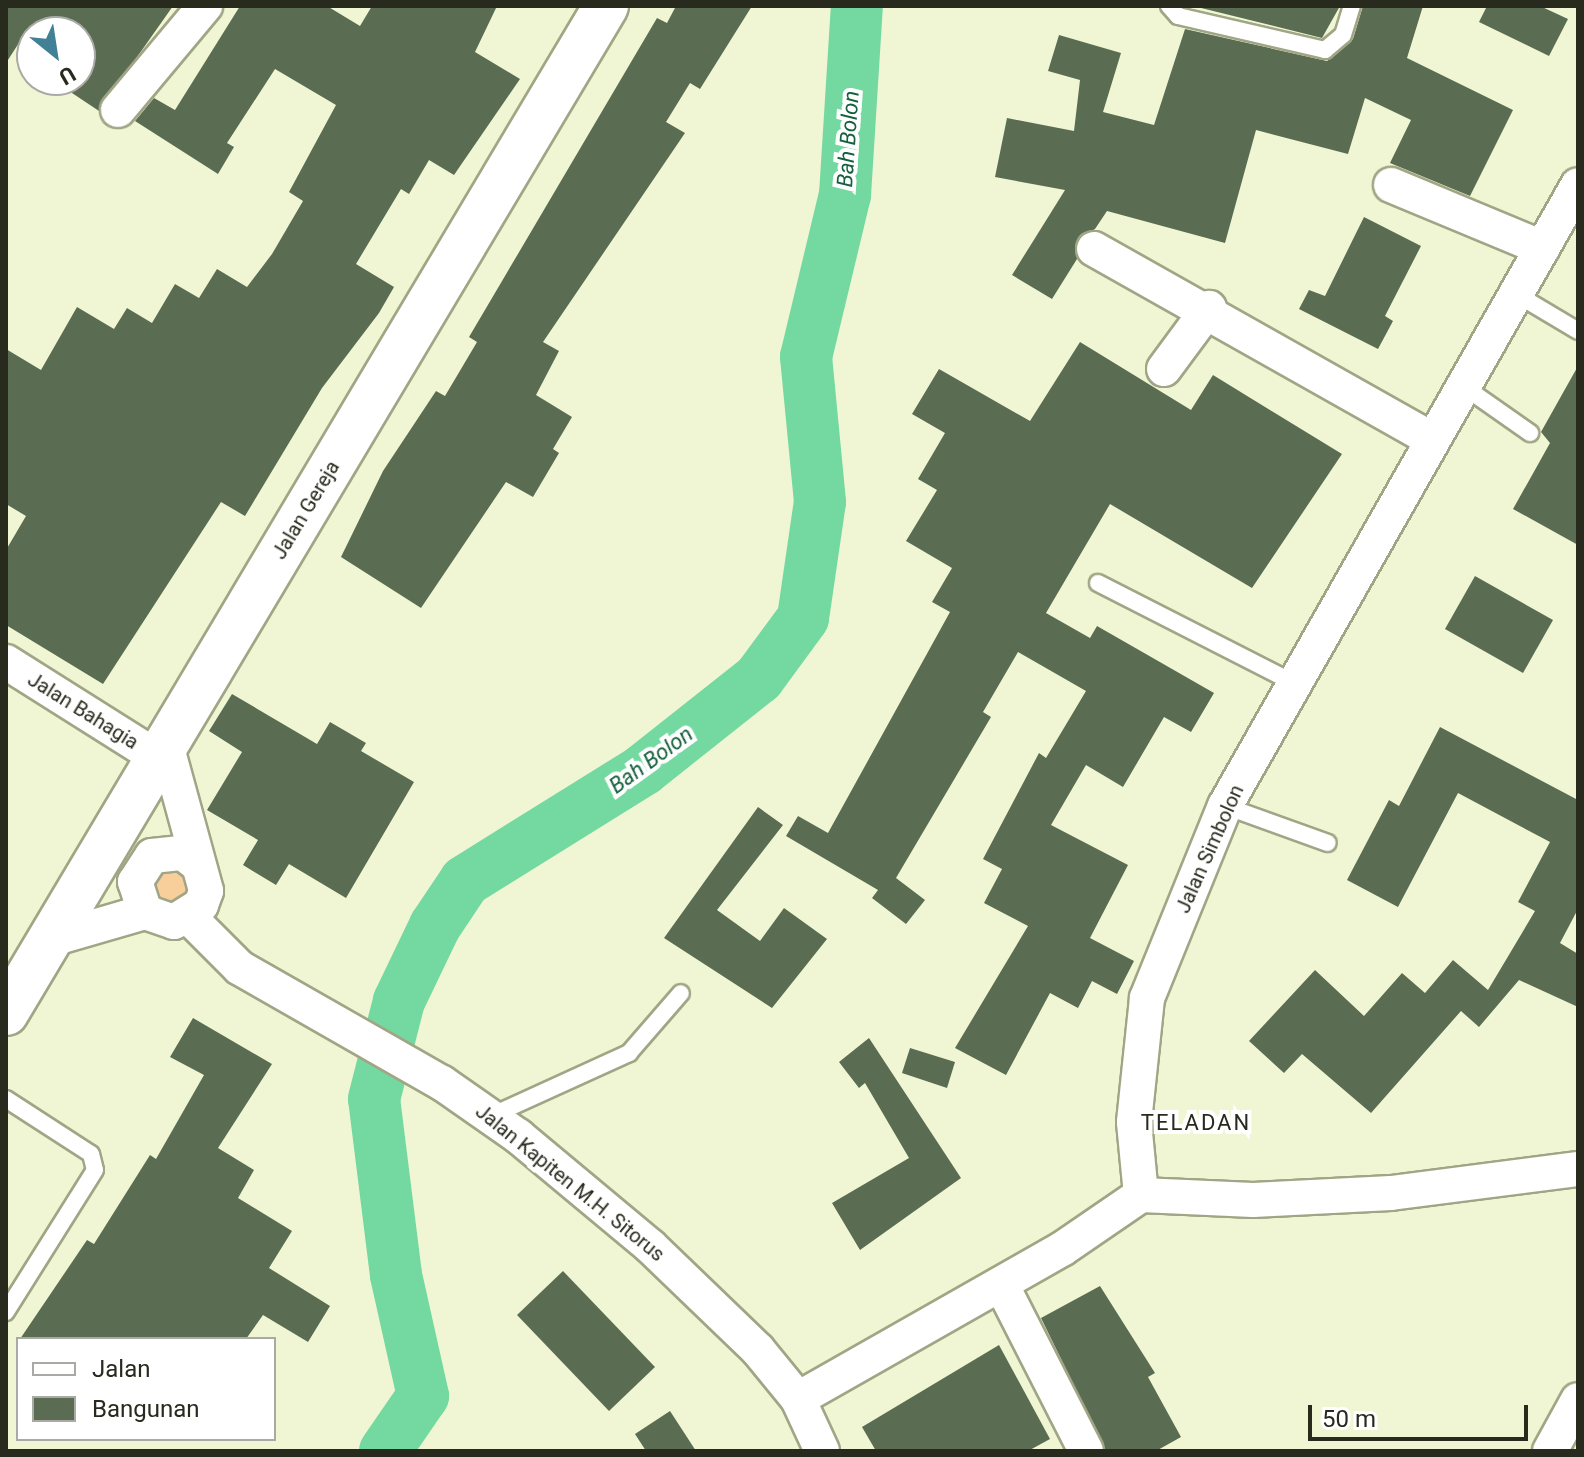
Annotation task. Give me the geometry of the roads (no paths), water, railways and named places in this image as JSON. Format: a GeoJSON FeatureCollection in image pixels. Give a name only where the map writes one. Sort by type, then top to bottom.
{"type":"FeatureCollection","features":[{"type":"Feature","properties":{"kind":"main road","name":"Jalan Gereja"},"geometry":{"type":"LineString","coordinates":[[6,1013],[52,939],[122,862],[164,754],[606,6]]}},
{"type":"Feature","properties":{"kind":"street"},"geometry":{"type":"LineString","coordinates":[[118,110],[205,6]]}},
{"type":"Feature","properties":{"kind":"street"},"geometry":{"type":"LineString","coordinates":[[1391,185],[1542,248]]}},
{"type":"Feature","properties":{"kind":"street","name":"Jalan Simbolon"},"geometry":{"type":"LineString","coordinates":[[1141,1195],[1134,1122],[1147,998],[1225,806],[1429,438],[1463,386],[1578,185]]}},
{"type":"Feature","properties":{"kind":"street"},"geometry":{"type":"LineString","coordinates":[[1094,249],[1209,308],[1429,438]]}},
{"type":"Feature","properties":{"kind":"street"},"geometry":{"type":"LineString","coordinates":[[1164,369],[1209,308]]}},
{"type":"Feature","properties":{"kind":"street","name":"Jalan Bahagia"},"geometry":{"type":"LineString","coordinates":[[6,662],[164,754]]}},
{"type":"Feature","properties":{"kind":"street"},"geometry":{"type":"LineString","coordinates":[[52,939],[145,912],[174,922],[189,917],[206,891],[164,754]]}},
{"type":"Feature","properties":{"kind":"street"},"geometry":{"type":"LineString","coordinates":[[145,912],[135,882],[122,862],[167,851],[196,863]]}},
{"type":"Feature","properties":{"kind":"street","name":"Jalan Kapiten M.H. Sitorus"},"geometry":{"type":"LineString","coordinates":[[189,917],[240,968],[341,1031],[442,1083],[490,1116],[713,1301],[798,1399],[822,1451]]}},
{"type":"Feature","properties":{"kind":"street"},"geometry":{"type":"LineString","coordinates":[[798,1399],[1001,1284],[1141,1195],[1253,1200],[1391,1193],[1578,1169]]}},
{"type":"Feature","properties":{"kind":"street"},"geometry":{"type":"LineString","coordinates":[[1001,1284],[1086,1451]]}},
{"type":"Feature","properties":{"kind":"street"},"geometry":{"type":"LineString","coordinates":[[1550,1451],[1578,1400]]}},
{"type":"Feature","properties":{"kind":"lane"},"geometry":{"type":"LineString","coordinates":[[1169,6],[1178,16],[1325,50],[1343,35],[1352,6]]}},
{"type":"Feature","properties":{"kind":"lane"},"geometry":{"type":"LineString","coordinates":[[1516,294],[1578,331]]}},
{"type":"Feature","properties":{"kind":"lane"},"geometry":{"type":"LineString","coordinates":[[1463,386],[1530,433]]}},
{"type":"Feature","properties":{"kind":"lane"},"geometry":{"type":"LineString","coordinates":[[1098,583],[1294,683]]}},
{"type":"Feature","properties":{"kind":"lane"},"geometry":{"type":"LineString","coordinates":[[1225,806],[1328,843]]}},
{"type":"Feature","properties":{"kind":"lane"},"geometry":{"type":"LineString","coordinates":[[490,1116],[629,1053],[681,993]]}},
{"type":"Feature","properties":{"kind":"lane"},"geometry":{"type":"LineString","coordinates":[[6,1099],[91,1154],[95,1170],[6,1312]]}},
{"type":"Feature","properties":{"kind":"waterway","name":"Bah Bolon"},"geometry":{"type":"LineString","coordinates":[[385,1451],[423,1396],[396,1275],[374,1099],[399,1001],[435,926],[465,881],[643,770],[759,678],[803,618],[820,502],[806,357],[845,195],[857,6]]}},
{"type":"Feature","properties":{"kind":"district","name":"TELADAN"},"geometry":{"type":"Point","coordinates":[1196,1123]}}]}
